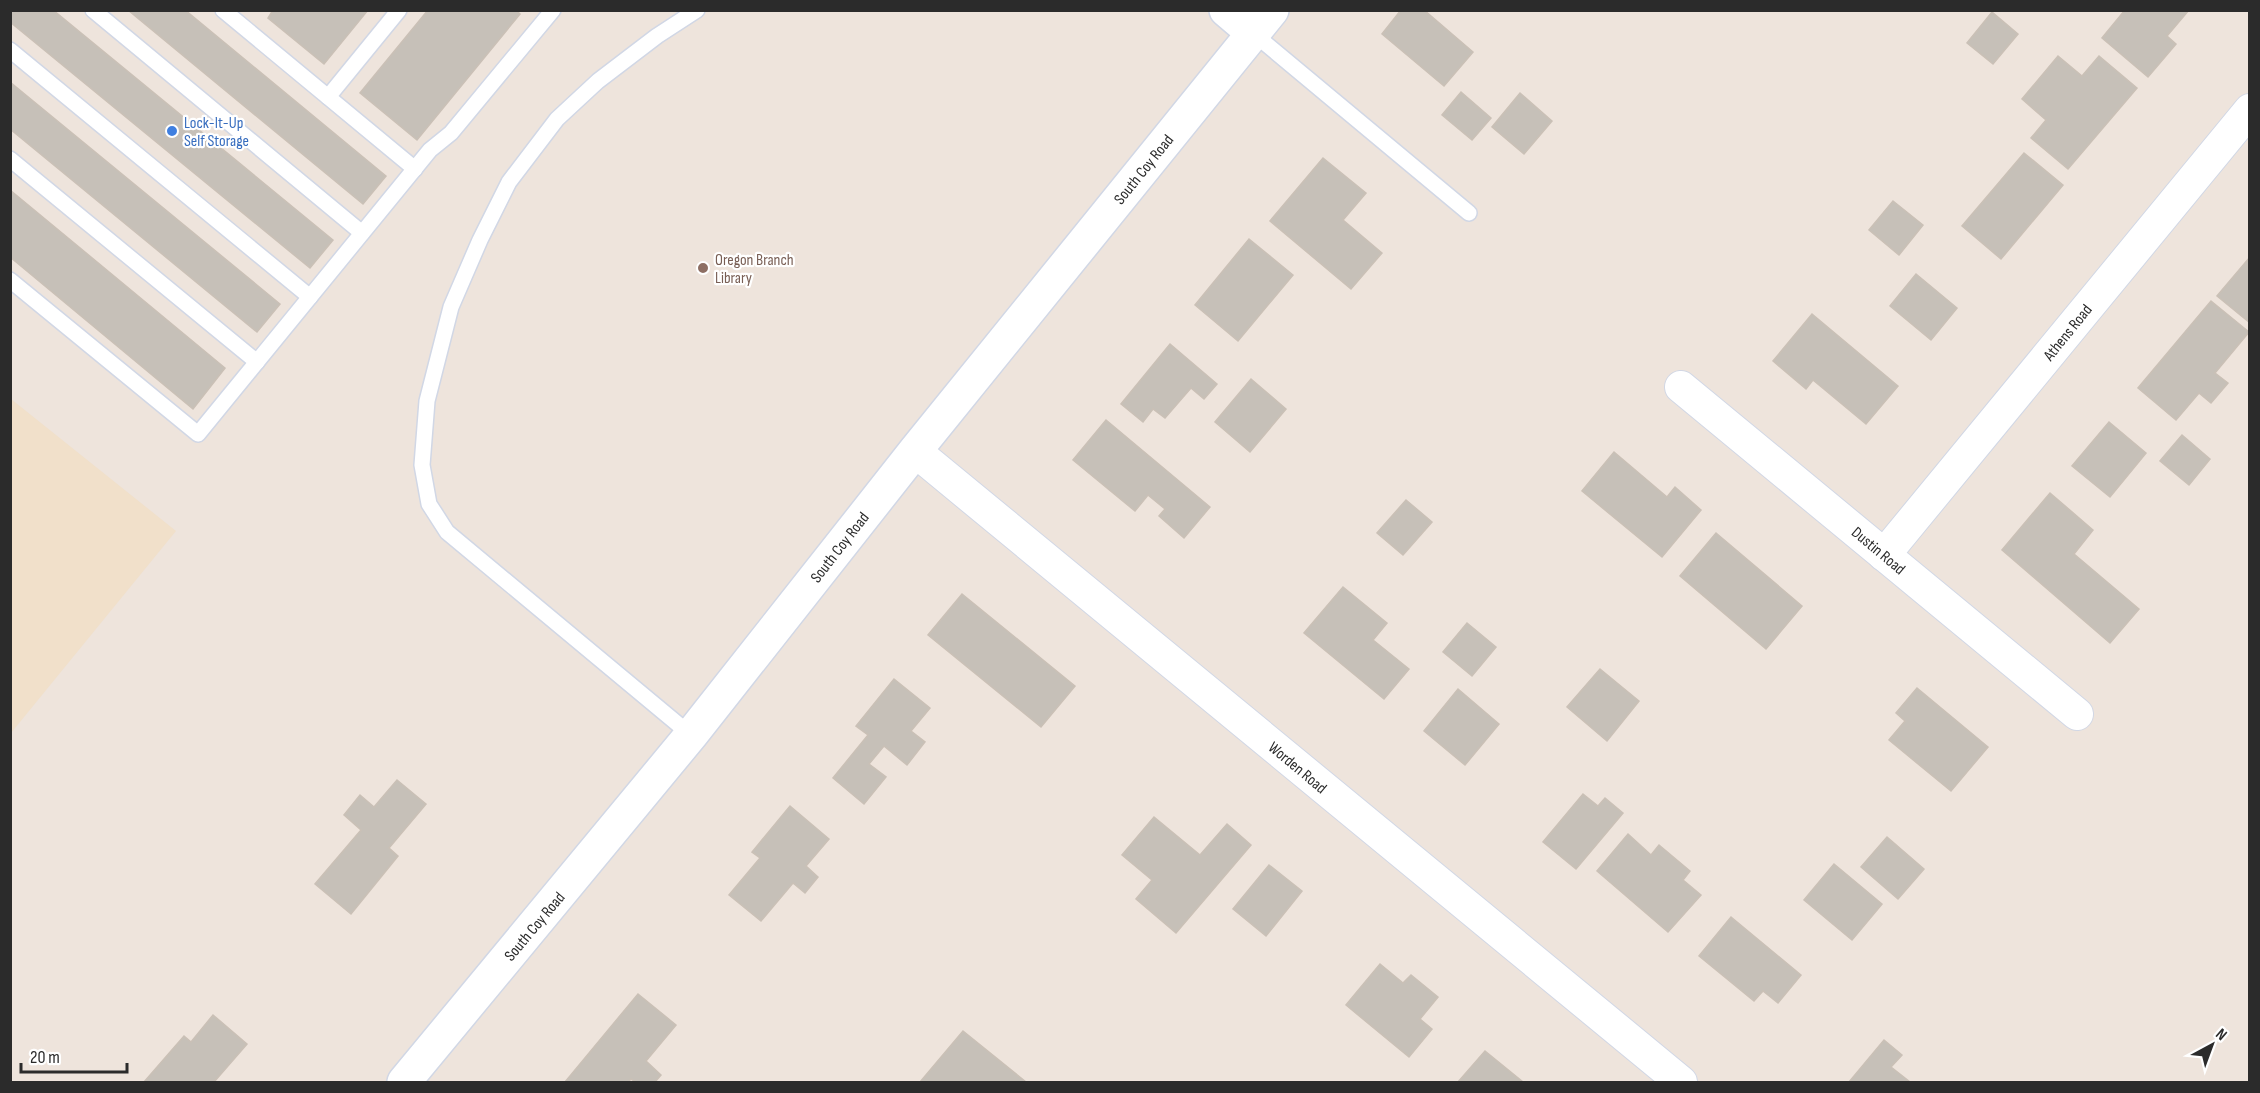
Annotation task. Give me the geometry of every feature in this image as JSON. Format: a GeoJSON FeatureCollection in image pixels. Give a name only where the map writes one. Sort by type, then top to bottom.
{"type":"FeatureCollection","features":[{"type":"Feature","properties":{"kind":"street"},"geometry":{"type":"LineString","coordinates":[[1226,10],[1262,22]]}},
{"type":"Feature","properties":{"kind":"street","name":"South Coy Road"},"geometry":{"type":"LineString","coordinates":[[404,1083],[691,735],[915,450],[1262,22]]}},
{"type":"Feature","properties":{"kind":"street","name":"Athens Road"},"geometry":{"type":"LineString","coordinates":[[1884,555],[2250,110]]}},
{"type":"Feature","properties":{"kind":"street","name":"Dustin Road"},"geometry":{"type":"LineString","coordinates":[[1681,387],[2077,714]]}},
{"type":"Feature","properties":{"kind":"street","name":"Worden Road"},"geometry":{"type":"LineString","coordinates":[[915,450],[1681,1083]]}},
{"type":"Feature","properties":{"kind":"lane"},"geometry":{"type":"LineString","coordinates":[[93,10],[362,233]]}},
{"type":"Feature","properties":{"kind":"lane"},"geometry":{"type":"LineString","coordinates":[[223,10],[240,16],[328,97],[415,169]]}},
{"type":"Feature","properties":{"kind":"lane"},"geometry":{"type":"LineString","coordinates":[[328,97],[399,10]]}},
{"type":"Feature","properties":{"kind":"lane"},"geometry":{"type":"LineString","coordinates":[[691,735],[447,532],[429,504],[422,465],[427,401],[452,307],[480,240],[509,182],[557,119],[598,81],[657,36],[697,10]]}},
{"type":"Feature","properties":{"kind":"lane"},"geometry":{"type":"LineString","coordinates":[[10,280],[198,434],[430,150],[451,133],[548,12]]}},
{"type":"Feature","properties":{"kind":"lane"},"geometry":{"type":"LineString","coordinates":[[1262,22],[1469,213]]}},
{"type":"Feature","properties":{"kind":"lane"},"geometry":{"type":"LineString","coordinates":[[10,50],[310,297]]}},
{"type":"Feature","properties":{"kind":"lane"},"geometry":{"type":"LineString","coordinates":[[10,159],[257,362]]}},
{"type":"Feature","properties":{"kind":"shaded area"},"geometry":{"type":"Polygon","coordinates":[[[11,399],[176,531],[11,733],[11,399]]]}},
{"type":"Feature","properties":{"kind":"building","name":"Lock-It-Up Self Storage"},"geometry":{"type":"Polygon","coordinates":[[[10,10],[53,10],[333,240],[310,268],[10,22],[10,10]]]}},
{"type":"Feature","properties":{"kind":"building","name":"Lock-It-Up Self Storage"},"geometry":{"type":"Polygon","coordinates":[[[128,10],[185,10],[386,176],[363,204],[128,10]]]}},
{"type":"Feature","properties":{"kind":"building"},"geometry":{"type":"Polygon","coordinates":[[[273,10],[368,10],[324,64],[268,18],[273,10]]]}},
{"type":"Feature","properties":{"kind":"building"},"geometry":{"type":"Polygon","coordinates":[[[428,10],[516,10],[520,14],[417,140],[360,93],[428,10]]]}},
{"type":"Feature","properties":{"kind":"building"},"geometry":{"type":"Polygon","coordinates":[[[1401,10],[1424,10],[1473,52],[1444,86],[1382,34],[1401,10]]]}},
{"type":"Feature","properties":{"kind":"building"},"geometry":{"type":"Polygon","coordinates":[[[2125,10],[2189,10],[2167,36],[2176,44],[2148,77],[2102,38],[2125,10]]]}},
{"type":"Feature","properties":{"kind":"building"},"geometry":{"type":"Polygon","coordinates":[[[1992,12],[2018,34],[1993,64],[1967,43],[1992,12]]]}},
{"type":"Feature","properties":{"kind":"building"},"geometry":{"type":"Polygon","coordinates":[[[2058,56],[2082,76],[2099,56],[2137,88],[2068,169],[2031,138],[2046,120],[2022,99],[2058,56]]]}},
{"type":"Feature","properties":{"kind":"building"},"geometry":{"type":"Polygon","coordinates":[[[10,82],[280,304],[257,332],[10,129],[10,82]]]}},
{"type":"Feature","properties":{"kind":"building"},"geometry":{"type":"Polygon","coordinates":[[[1461,92],[1491,118],[1472,140],[1442,115],[1461,92]]]}},
{"type":"Feature","properties":{"kind":"building"},"geometry":{"type":"Polygon","coordinates":[[[1520,93],[1552,121],[1524,154],[1492,127],[1520,93]]]}},
{"type":"Feature","properties":{"kind":"building"},"geometry":{"type":"Polygon","coordinates":[[[2024,153],[2063,185],[2001,259],[1962,226],[2024,153]]]}},
{"type":"Feature","properties":{"kind":"building"},"geometry":{"type":"Polygon","coordinates":[[[1323,158],[1366,193],[1343,220],[1382,253],[1351,289],[1270,221],[1323,158]]]}},
{"type":"Feature","properties":{"kind":"building"},"geometry":{"type":"Polygon","coordinates":[[[10,190],[225,368],[193,409],[10,257],[10,190]]]}},
{"type":"Feature","properties":{"kind":"building"},"geometry":{"type":"Polygon","coordinates":[[[1893,201],[1923,225],[1899,255],[1869,230],[1893,201]]]}},
{"type":"Feature","properties":{"kind":"building"},"geometry":{"type":"Polygon","coordinates":[[[1249,239],[1293,275],[1238,341],[1195,305],[1249,239]]]}},
{"type":"Feature","properties":{"kind":"building"},"geometry":{"type":"Polygon","coordinates":[[[2250,257],[2250,323],[2217,296],[2250,257]]]}},
{"type":"Feature","properties":{"kind":"building"},"geometry":{"type":"Polygon","coordinates":[[[1916,274],[1957,308],[1931,340],[1890,306],[1916,274]]]}},
{"type":"Feature","properties":{"kind":"building"},"geometry":{"type":"Polygon","coordinates":[[[2211,301],[2249,332],[2215,373],[2228,383],[2211,403],[2199,393],[2176,420],[2138,388],[2211,301]]]}},
{"type":"Feature","properties":{"kind":"building"},"geometry":{"type":"Polygon","coordinates":[[[1812,314],[1898,386],[1866,424],[1813,380],[1806,389],[1773,361],[1812,314]]]}},
{"type":"Feature","properties":{"kind":"building"},"geometry":{"type":"Polygon","coordinates":[[[1170,344],[1217,384],[1204,399],[1191,388],[1165,418],[1153,409],[1143,422],[1121,404],[1170,344]]]}},
{"type":"Feature","properties":{"kind":"building"},"geometry":{"type":"Polygon","coordinates":[[[1251,379],[1286,409],[1250,452],[1215,422],[1251,379]]]}},
{"type":"Feature","properties":{"kind":"building"},"geometry":{"type":"Polygon","coordinates":[[[1106,420],[1210,507],[1184,538],[1159,516],[1165,509],[1148,495],[1135,511],[1073,460],[1106,420]]]}},
{"type":"Feature","properties":{"kind":"building"},"geometry":{"type":"Polygon","coordinates":[[[2109,422],[2146,453],[2110,497],[2072,466],[2109,422]]]}},
{"type":"Feature","properties":{"kind":"building"},"geometry":{"type":"Polygon","coordinates":[[[2182,435],[2210,459],[2189,485],[2160,461],[2182,435]]]}},
{"type":"Feature","properties":{"kind":"building"},"geometry":{"type":"Polygon","coordinates":[[[1614,452],[1667,497],[1675,487],[1701,510],[1662,557],[1582,491],[1614,452]]]}},
{"type":"Feature","properties":{"kind":"building"},"geometry":{"type":"Polygon","coordinates":[[[2050,493],[2093,530],[2074,554],[2139,609],[2110,643],[2002,550],[2050,493]]]}},
{"type":"Feature","properties":{"kind":"building"},"geometry":{"type":"Polygon","coordinates":[[[1406,500],[1432,522],[1403,555],[1377,533],[1406,500]]]}},
{"type":"Feature","properties":{"kind":"building"},"geometry":{"type":"Polygon","coordinates":[[[1716,533],[1802,606],[1766,649],[1680,576],[1716,533]]]}},
{"type":"Feature","properties":{"kind":"building"},"geometry":{"type":"Polygon","coordinates":[[[1343,587],[1387,623],[1373,640],[1409,669],[1384,699],[1304,633],[1343,587]]]}},
{"type":"Feature","properties":{"kind":"building"},"geometry":{"type":"Polygon","coordinates":[[[962,594],[1075,686],[1041,727],[928,635],[962,594]]]}},
{"type":"Feature","properties":{"kind":"building"},"geometry":{"type":"Polygon","coordinates":[[[1467,623],[1496,647],[1472,676],[1443,652],[1467,623]]]}},
{"type":"Feature","properties":{"kind":"building"},"geometry":{"type":"Polygon","coordinates":[[[1600,669],[1639,701],[1607,741],[1567,707],[1600,669]]]}},
{"type":"Feature","properties":{"kind":"building"},"geometry":{"type":"Polygon","coordinates":[[[894,679],[930,708],[911,731],[925,742],[907,765],[884,746],[869,764],[886,777],[864,804],[833,778],[868,735],[856,726],[894,679]]]}},
{"type":"Feature","properties":{"kind":"building"},"geometry":{"type":"Polygon","coordinates":[[[1917,688],[1988,747],[1951,791],[1889,740],[1905,721],[1896,713],[1917,688]]]}},
{"type":"Feature","properties":{"kind":"building"},"geometry":{"type":"Polygon","coordinates":[[[1458,689],[1499,724],[1465,765],[1424,731],[1458,689]]]}},
{"type":"Feature","properties":{"kind":"building"},"geometry":{"type":"Polygon","coordinates":[[[397,780],[426,804],[389,848],[398,856],[351,914],[315,884],[361,830],[344,815],[360,795],[374,807],[397,780]]]}},
{"type":"Feature","properties":{"kind":"building"},"geometry":{"type":"Polygon","coordinates":[[[1583,794],[1598,806],[1605,798],[1623,813],[1576,869],[1543,842],[1583,794]]]}},
{"type":"Feature","properties":{"kind":"building"},"geometry":{"type":"Polygon","coordinates":[[[790,806],[829,839],[806,866],[818,877],[805,893],[793,883],[761,921],[729,895],[760,858],[752,852],[790,806]]]}},
{"type":"Feature","properties":{"kind":"building"},"geometry":{"type":"Polygon","coordinates":[[[1154,817],[1200,855],[1227,824],[1251,845],[1176,933],[1136,899],[1152,880],[1122,855],[1154,817]]]}},
{"type":"Feature","properties":{"kind":"building"},"geometry":{"type":"Polygon","coordinates":[[[1628,834],[1651,855],[1659,845],[1690,871],[1683,880],[1701,895],[1668,932],[1597,871],[1628,834]]]}},
{"type":"Feature","properties":{"kind":"building"},"geometry":{"type":"Polygon","coordinates":[[[1887,837],[1924,869],[1898,899],[1861,867],[1887,837]]]}},
{"type":"Feature","properties":{"kind":"building"},"geometry":{"type":"Polygon","coordinates":[[[1834,864],[1882,904],[1852,940],[1804,900],[1834,864]]]}},
{"type":"Feature","properties":{"kind":"building"},"geometry":{"type":"Polygon","coordinates":[[[1269,865],[1302,891],[1266,936],[1233,909],[1269,865]]]}},
{"type":"Feature","properties":{"kind":"building"},"geometry":{"type":"Polygon","coordinates":[[[1731,917],[1801,975],[1778,1003],[1763,991],[1754,1001],[1699,956],[1731,917]]]}},
{"type":"Feature","properties":{"kind":"building"},"geometry":{"type":"Polygon","coordinates":[[[1380,964],[1403,983],[1411,975],[1438,997],[1420,1019],[1432,1029],[1409,1057],[1346,1005],[1380,964]]]}},
{"type":"Feature","properties":{"kind":"building"},"geometry":{"type":"Polygon","coordinates":[[[638,994],[676,1025],[646,1061],[661,1075],[655,1082],[636,1082],[631,1079],[628,1082],[565,1082],[638,994]]]}},
{"type":"Feature","properties":{"kind":"building"},"geometry":{"type":"Polygon","coordinates":[[[213,1015],[247,1044],[214,1082],[144,1082],[184,1036],[191,1042],[213,1015]]]}},
{"type":"Feature","properties":{"kind":"building"},"geometry":{"type":"Polygon","coordinates":[[[963,1031],[1026,1082],[920,1082],[963,1031]]]}},
{"type":"Feature","properties":{"kind":"building"},"geometry":{"type":"Polygon","coordinates":[[[1884,1040],[1902,1055],[1891,1067],[1910,1082],[1849,1082],[1884,1040]]]}},
{"type":"Feature","properties":{"kind":"building"},"geometry":{"type":"Polygon","coordinates":[[[1485,1051],[1523,1082],[1458,1082],[1485,1051]]]}},
{"type":"Feature","properties":{"kind":"place","name":"Lock-It-Up Self Storage"},"geometry":{"type":"Point","coordinates":[172,131]}},
{"type":"Feature","properties":{"kind":"place","name":"Oregon Branch Library"},"geometry":{"type":"Point","coordinates":[703,268]}}]}
